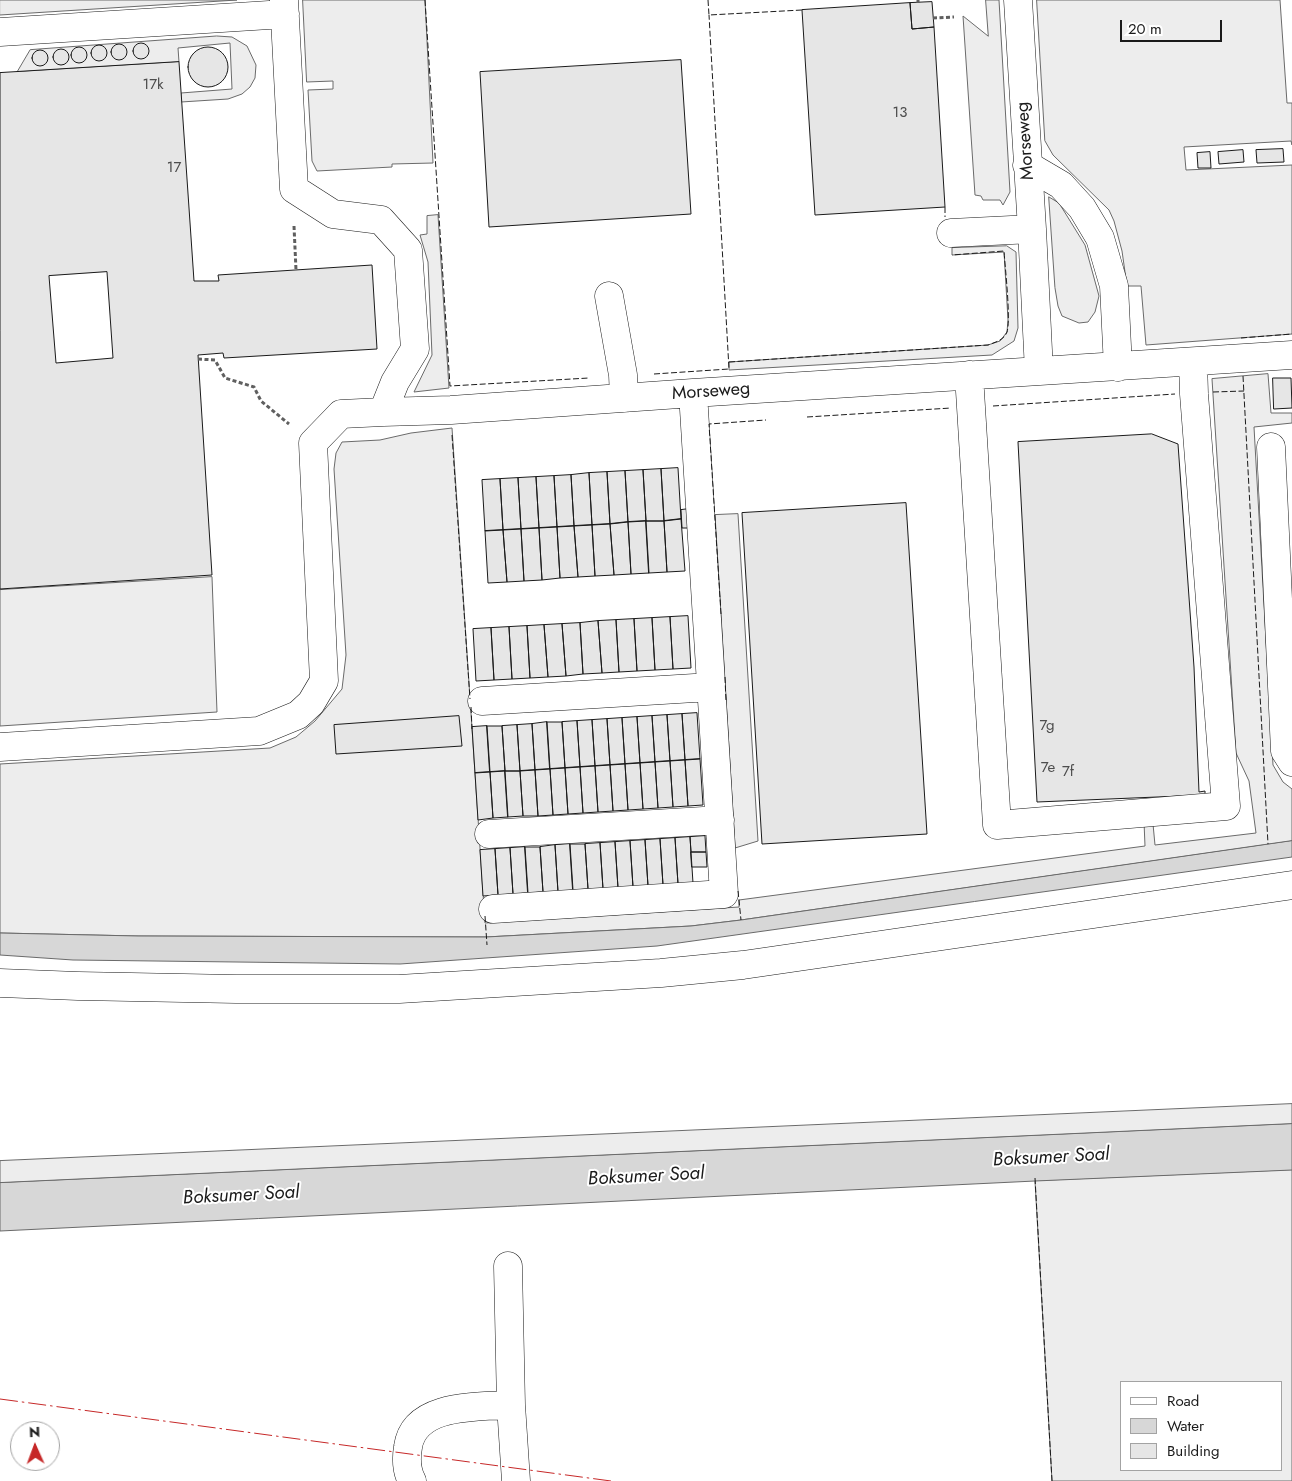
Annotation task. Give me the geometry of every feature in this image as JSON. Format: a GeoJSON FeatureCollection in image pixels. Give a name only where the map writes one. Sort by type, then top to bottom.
{"type":"FeatureCollection","features":[{"type":"Feature","properties":{"kind":"lane","name":"Morseweg"},"geometry":{"type":"LineString","coordinates":[[1018,0],[1039,371]]}},
{"type":"Feature","properties":{"kind":"lane"},"geometry":{"type":"LineString","coordinates":[[0,32],[284,7],[294,190],[333,214],[381,220],[408,250],[415,349],[395,382],[384,412]]}},
{"type":"Feature","properties":{"kind":"lane"},"geometry":{"type":"LineString","coordinates":[[1027,165],[1061,185],[1082,208],[1100,238],[1114,286],[1118,367]]}},
{"type":"Feature","properties":{"kind":"lane"},"geometry":{"type":"LineString","coordinates":[[951,233],[1032,229]]}},
{"type":"Feature","properties":{"kind":"lane"},"geometry":{"type":"LineString","coordinates":[[609,296],[623,375],[624,398]]}},
{"type":"Feature","properties":{"kind":"lane","name":"Morseweg"},"geometry":{"type":"LineString","coordinates":[[313,443],[341,414],[451,410],[1292,355]]}},
{"type":"Feature","properties":{"kind":"lane"},"geometry":{"type":"LineString","coordinates":[[969,375],[997,825],[1226,806],[1193,362]]}},
{"type":"Feature","properties":{"kind":"lane"},"geometry":{"type":"LineString","coordinates":[[493,909],[724,894],[693,393]]}},
{"type":"Feature","properties":{"kind":"lane"},"geometry":{"type":"LineString","coordinates":[[0,747],[259,731],[298,715],[311,703],[324,681],[313,443]]}},
{"type":"Feature","properties":{"kind":"lane"},"geometry":{"type":"LineString","coordinates":[[1271,447],[1285,751],[1292,762]]}},
{"type":"Feature","properties":{"kind":"lane"},"geometry":{"type":"LineString","coordinates":[[482,701],[711,686]]}},
{"type":"Feature","properties":{"kind":"lane"},"geometry":{"type":"LineString","coordinates":[[489,834],[720,820]]}},
{"type":"Feature","properties":{"kind":"lane"},"geometry":{"type":"LineString","coordinates":[[0,983],[226,989],[399,989],[661,973],[743,965],[1292,885]]}},
{"type":"Feature","properties":{"kind":"lane"},"geometry":{"type":"LineString","coordinates":[[508,1266],[511,1405],[516,1481]]}},
{"type":"Feature","properties":{"kind":"lane"},"geometry":{"type":"LineString","coordinates":[[412,1481],[406,1460],[409,1436],[424,1422],[442,1412],[461,1407],[511,1405]]}},
{"type":"Feature","properties":{"kind":"path"},"geometry":{"type":"LineString","coordinates":[[933,18],[954,17]]}},
{"type":"Feature","properties":{"kind":"path"},"geometry":{"type":"LineString","coordinates":[[198,359],[215,360],[225,378],[254,387],[261,401],[313,443]]}},
{"type":"Feature","properties":{"kind":"shaded area"},"geometry":{"type":"Polygon","coordinates":[[[0,0],[237,0],[0,15],[0,0]]]}},
{"type":"Feature","properties":{"kind":"shaded area"},"geometry":{"type":"Polygon","coordinates":[[[303,0],[425,0],[433,163],[392,164],[392,167],[317,171],[312,161],[308,90],[333,89],[333,81],[307,82],[303,0]]]}},
{"type":"Feature","properties":{"kind":"shaded area"},"geometry":{"type":"Polygon","coordinates":[[[986,0],[999,0],[1010,192],[1003,205],[1000,200],[983,200],[981,196],[975,195],[963,16],[988,36],[986,0]]]}},
{"type":"Feature","properties":{"kind":"shaded area"},"geometry":{"type":"Polygon","coordinates":[[[1037,0],[1280,0],[1287,103],[1292,103],[1292,145],[1291,141],[1184,147],[1186,170],[1292,165],[1292,334],[1146,345],[1141,286],[1127,286],[1122,251],[1109,210],[1053,155],[1045,141],[1037,0]]]}},
{"type":"Feature","properties":{"kind":"shaded area"},"geometry":{"type":"Polygon","coordinates":[[[217,36],[232,37],[247,46],[256,65],[255,78],[250,87],[242,94],[228,99],[181,102],[181,93],[232,89],[230,43],[178,48],[179,62],[17,72],[30,50],[217,36]]]}},
{"type":"Feature","properties":{"kind":"shaded area"},"geometry":{"type":"Polygon","coordinates":[[[1049,197],[1059,203],[1085,245],[1099,296],[1095,312],[1088,322],[1079,323],[1062,316],[1058,306],[1055,288],[1049,197]]]}},
{"type":"Feature","properties":{"kind":"shaded area"},"geometry":{"type":"Polygon","coordinates":[[[438,215],[449,388],[414,392],[432,355],[428,262],[420,235],[427,234],[427,216],[438,215]]]}},
{"type":"Feature","properties":{"kind":"shaded area"},"geometry":{"type":"Polygon","coordinates":[[[1007,246],[1016,252],[1018,328],[1014,341],[992,355],[729,370],[729,362],[988,345],[1000,341],[1007,332],[1008,320],[1004,252],[952,255],[952,248],[1007,246]]]}},
{"type":"Feature","properties":{"kind":"shaded area"},"geometry":{"type":"Polygon","coordinates":[[[1268,374],[1271,413],[1292,413],[1292,423],[1254,427],[1273,765],[1283,782],[1292,789],[1292,841],[691,926],[486,937],[138,936],[0,933],[0,764],[270,748],[296,737],[315,721],[342,689],[346,655],[334,469],[336,453],[342,442],[380,440],[411,433],[452,428],[485,923],[739,907],[739,900],[1145,846],[1144,822],[1153,824],[1155,845],[1256,833],[1249,781],[1236,753],[1212,379],[1268,374]]]}},
{"type":"Feature","properties":{"kind":"shaded area"},"geometry":{"type":"Polygon","coordinates":[[[738,514],[758,841],[735,848],[715,515],[738,514]]]}},
{"type":"Feature","properties":{"kind":"shaded area"},"geometry":{"type":"Polygon","coordinates":[[[212,577],[217,712],[0,726],[0,590],[212,577]]]}},
{"type":"Feature","properties":{"kind":"shaded area"},"geometry":{"type":"Polygon","coordinates":[[[1292,1104],[1292,1124],[0,1183],[0,1161],[1292,1104]]]}},
{"type":"Feature","properties":{"kind":"shaded area"},"geometry":{"type":"Polygon","coordinates":[[[1292,1170],[1292,1481],[1052,1481],[1035,1181],[1292,1170]]]}},
{"type":"Feature","properties":{"kind":"water"},"geometry":{"type":"Polygon","coordinates":[[[1292,841],[1292,857],[657,946],[400,964],[73,960],[0,955],[0,933],[138,936],[486,937],[691,926],[1292,841]]]}},
{"type":"Feature","properties":{"kind":"water","name":"Boksumer Soal"},"geometry":{"type":"Polygon","coordinates":[[[1292,1124],[1292,1170],[0,1231],[0,1183],[1292,1124]]]}},
{"type":"Feature","properties":{"kind":"building"},"geometry":{"type":"Polygon","coordinates":[[[932,2],[934,27],[912,29],[910,3],[932,2]]]}},
{"type":"Feature","properties":{"kind":"building"},"geometry":{"type":"Polygon","coordinates":[[[910,3],[912,29],[934,27],[945,207],[815,215],[802,10],[910,3]]]}},
{"type":"Feature","properties":{"kind":"building"},"geometry":{"type":"Polygon","coordinates":[[[138,43],[144,43],[149,48],[147,57],[138,59],[133,54],[133,48],[138,43]]]}},
{"type":"Feature","properties":{"kind":"building"},"geometry":{"type":"Polygon","coordinates":[[[116,44],[122,44],[127,49],[125,58],[116,60],[111,55],[111,49],[116,44]]]}},
{"type":"Feature","properties":{"kind":"building"},"geometry":{"type":"Polygon","coordinates":[[[96,45],[102,45],[107,50],[105,59],[96,61],[91,56],[91,50],[96,45]]]}},
{"type":"Feature","properties":{"kind":"building"},"geometry":{"type":"Polygon","coordinates":[[[76,47],[82,47],[87,52],[85,61],[76,63],[71,58],[71,52],[76,47]]]}},
{"type":"Feature","properties":{"kind":"building"},"geometry":{"type":"Polygon","coordinates":[[[204,47],[212,47],[219,50],[225,56],[228,67],[225,78],[219,84],[212,87],[204,87],[197,84],[191,78],[188,71],[188,63],[191,56],[197,50],[204,47]]]}},
{"type":"Feature","properties":{"kind":"building"},"geometry":{"type":"Polygon","coordinates":[[[58,49],[64,49],[69,54],[67,63],[58,65],[53,60],[53,54],[58,49]]]}},
{"type":"Feature","properties":{"kind":"building"},"geometry":{"type":"Polygon","coordinates":[[[37,50],[43,50],[48,55],[46,64],[37,66],[32,61],[32,55],[37,50]]]}},
{"type":"Feature","properties":{"kind":"building"},"geometry":{"type":"Polygon","coordinates":[[[681,60],[691,214],[489,227],[480,72],[681,60]]]}},
{"type":"Feature","properties":{"kind":"building"},"geometry":{"type":"Polygon","coordinates":[[[179,62],[194,281],[219,281],[218,275],[372,265],[377,349],[224,358],[223,353],[198,355],[212,575],[0,589],[0,73],[179,62]],[[107,272],[49,276],[56,363],[113,358],[107,272]]]}},
{"type":"Feature","properties":{"kind":"building"},"geometry":{"type":"Polygon","coordinates":[[[1283,149],[1284,162],[1257,163],[1256,150],[1283,149]]]}},
{"type":"Feature","properties":{"kind":"building"},"geometry":{"type":"Polygon","coordinates":[[[1243,150],[1244,162],[1219,164],[1218,152],[1243,150]]]}},
{"type":"Feature","properties":{"kind":"building"},"geometry":{"type":"Polygon","coordinates":[[[1210,152],[1211,168],[1198,168],[1197,153],[1210,152]]]}},
{"type":"Feature","properties":{"kind":"building"},"geometry":{"type":"Polygon","coordinates":[[[1273,378],[1291,378],[1292,408],[1274,409],[1273,378]]]}},
{"type":"Feature","properties":{"kind":"building"},"geometry":{"type":"Polygon","coordinates":[[[1152,434],[1178,444],[1194,667],[1199,792],[1205,791],[1205,795],[1037,802],[1018,442],[1152,434]]]}},
{"type":"Feature","properties":{"kind":"building"},"geometry":{"type":"Polygon","coordinates":[[[678,468],[681,519],[664,521],[661,469],[678,468]]]}},
{"type":"Feature","properties":{"kind":"building"},"geometry":{"type":"Polygon","coordinates":[[[661,469],[664,521],[646,521],[643,470],[661,469]]]}},
{"type":"Feature","properties":{"kind":"building"},"geometry":{"type":"Polygon","coordinates":[[[643,470],[646,521],[628,522],[625,471],[643,470]]]}},
{"type":"Feature","properties":{"kind":"building"},"geometry":{"type":"Polygon","coordinates":[[[625,471],[628,522],[610,524],[607,472],[625,471]]]}},
{"type":"Feature","properties":{"kind":"building"},"geometry":{"type":"Polygon","coordinates":[[[607,472],[610,524],[592,525],[589,473],[607,472]]]}},
{"type":"Feature","properties":{"kind":"building"},"geometry":{"type":"Polygon","coordinates":[[[589,473],[592,525],[574,526],[571,475],[589,473]]]}},
{"type":"Feature","properties":{"kind":"building"},"geometry":{"type":"Polygon","coordinates":[[[571,475],[574,526],[557,527],[554,476],[571,475]]]}},
{"type":"Feature","properties":{"kind":"building"},"geometry":{"type":"Polygon","coordinates":[[[554,476],[557,527],[539,528],[536,477],[554,476]]]}},
{"type":"Feature","properties":{"kind":"building"},"geometry":{"type":"Polygon","coordinates":[[[536,477],[539,528],[521,529],[518,478],[536,477]]]}},
{"type":"Feature","properties":{"kind":"building"},"geometry":{"type":"Polygon","coordinates":[[[518,478],[521,529],[503,530],[500,479],[518,478]]]}},
{"type":"Feature","properties":{"kind":"building"},"geometry":{"type":"Polygon","coordinates":[[[500,479],[503,530],[485,531],[482,480],[500,479]]]}},
{"type":"Feature","properties":{"kind":"building"},"geometry":{"type":"Polygon","coordinates":[[[906,503],[927,834],[762,844],[742,513],[906,503]]]}},
{"type":"Feature","properties":{"kind":"building"},"geometry":{"type":"Polygon","coordinates":[[[689,509],[690,528],[682,528],[681,510],[689,509]]]}},
{"type":"Feature","properties":{"kind":"building"},"geometry":{"type":"Polygon","coordinates":[[[681,519],[685,571],[667,572],[664,521],[681,519]]]}},
{"type":"Feature","properties":{"kind":"building"},"geometry":{"type":"Polygon","coordinates":[[[646,521],[664,521],[667,572],[649,573],[646,521]]]}},
{"type":"Feature","properties":{"kind":"building"},"geometry":{"type":"Polygon","coordinates":[[[646,521],[649,573],[631,574],[628,522],[646,521]]]}},
{"type":"Feature","properties":{"kind":"building"},"geometry":{"type":"Polygon","coordinates":[[[628,522],[631,574],[614,575],[610,524],[628,522]]]}},
{"type":"Feature","properties":{"kind":"building"},"geometry":{"type":"Polygon","coordinates":[[[610,524],[614,575],[595,576],[592,525],[610,524]]]}},
{"type":"Feature","properties":{"kind":"building"},"geometry":{"type":"Polygon","coordinates":[[[592,525],[595,576],[578,577],[574,526],[592,525]]]}},
{"type":"Feature","properties":{"kind":"building"},"geometry":{"type":"Polygon","coordinates":[[[574,526],[578,577],[560,578],[557,527],[574,526]]]}},
{"type":"Feature","properties":{"kind":"building"},"geometry":{"type":"Polygon","coordinates":[[[557,527],[560,578],[542,580],[539,528],[557,527]]]}},
{"type":"Feature","properties":{"kind":"building"},"geometry":{"type":"Polygon","coordinates":[[[539,528],[542,580],[524,581],[521,529],[539,528]]]}},
{"type":"Feature","properties":{"kind":"building"},"geometry":{"type":"Polygon","coordinates":[[[521,529],[524,581],[507,582],[503,530],[521,529]]]}},
{"type":"Feature","properties":{"kind":"building"},"geometry":{"type":"Polygon","coordinates":[[[503,530],[507,582],[488,583],[485,531],[503,530]]]}},
{"type":"Feature","properties":{"kind":"building"},"geometry":{"type":"Polygon","coordinates":[[[688,616],[691,668],[673,669],[670,617],[688,616]]]}},
{"type":"Feature","properties":{"kind":"building"},"geometry":{"type":"Polygon","coordinates":[[[670,617],[673,669],[655,670],[652,618],[670,617]]]}},
{"type":"Feature","properties":{"kind":"building"},"geometry":{"type":"Polygon","coordinates":[[[652,618],[655,670],[637,671],[634,619],[652,618]]]}},
{"type":"Feature","properties":{"kind":"building"},"geometry":{"type":"Polygon","coordinates":[[[634,619],[637,671],[619,672],[616,620],[634,619]]]}},
{"type":"Feature","properties":{"kind":"building"},"geometry":{"type":"Polygon","coordinates":[[[616,620],[619,672],[602,673],[598,621],[616,620]]]}},
{"type":"Feature","properties":{"kind":"building"},"geometry":{"type":"Polygon","coordinates":[[[598,621],[602,673],[583,674],[580,623],[598,621]]]}},
{"type":"Feature","properties":{"kind":"building"},"geometry":{"type":"Polygon","coordinates":[[[580,623],[583,674],[566,676],[562,624],[580,623]]]}},
{"type":"Feature","properties":{"kind":"building"},"geometry":{"type":"Polygon","coordinates":[[[562,624],[566,676],[548,677],[544,625],[562,624]]]}},
{"type":"Feature","properties":{"kind":"building"},"geometry":{"type":"Polygon","coordinates":[[[544,625],[548,677],[530,678],[527,626],[544,625]]]}},
{"type":"Feature","properties":{"kind":"building"},"geometry":{"type":"Polygon","coordinates":[[[527,626],[530,678],[512,679],[509,627],[527,626]]]}},
{"type":"Feature","properties":{"kind":"building"},"geometry":{"type":"Polygon","coordinates":[[[509,627],[512,679],[494,680],[491,628],[509,627]]]}},
{"type":"Feature","properties":{"kind":"building"},"geometry":{"type":"Polygon","coordinates":[[[491,628],[494,680],[476,681],[473,629],[491,628]]]}},
{"type":"Feature","properties":{"kind":"building"},"geometry":{"type":"Polygon","coordinates":[[[697,713],[700,759],[685,760],[682,714],[697,713]]]}},
{"type":"Feature","properties":{"kind":"building"},"geometry":{"type":"Polygon","coordinates":[[[682,714],[685,760],[670,761],[667,715],[682,714]]]}},
{"type":"Feature","properties":{"kind":"building"},"geometry":{"type":"Polygon","coordinates":[[[667,715],[670,761],[655,762],[652,716],[667,715]]]}},
{"type":"Feature","properties":{"kind":"building"},"geometry":{"type":"Polygon","coordinates":[[[459,716],[462,746],[336,754],[334,725],[459,716]]]}},
{"type":"Feature","properties":{"kind":"building"},"geometry":{"type":"Polygon","coordinates":[[[652,716],[655,762],[640,763],[637,717],[652,716]]]}},
{"type":"Feature","properties":{"kind":"building"},"geometry":{"type":"Polygon","coordinates":[[[637,717],[640,763],[625,764],[622,718],[637,717]]]}},
{"type":"Feature","properties":{"kind":"building"},"geometry":{"type":"Polygon","coordinates":[[[622,718],[625,764],[610,765],[607,719],[622,718]]]}},
{"type":"Feature","properties":{"kind":"building"},"geometry":{"type":"Polygon","coordinates":[[[607,719],[610,765],[595,766],[592,720],[607,719]]]}},
{"type":"Feature","properties":{"kind":"building"},"geometry":{"type":"Polygon","coordinates":[[[592,720],[595,766],[580,767],[577,721],[592,720]]]}},
{"type":"Feature","properties":{"kind":"building"},"geometry":{"type":"Polygon","coordinates":[[[577,721],[580,767],[565,768],[562,722],[577,721]]]}},
{"type":"Feature","properties":{"kind":"building"},"geometry":{"type":"Polygon","coordinates":[[[547,722],[562,722],[565,768],[550,769],[547,722]]]}},
{"type":"Feature","properties":{"kind":"building"},"geometry":{"type":"Polygon","coordinates":[[[547,722],[550,769],[535,770],[532,724],[547,722]]]}},
{"type":"Feature","properties":{"kind":"building"},"geometry":{"type":"Polygon","coordinates":[[[532,724],[535,770],[520,771],[517,725],[532,724]]]}},
{"type":"Feature","properties":{"kind":"building"},"geometry":{"type":"Polygon","coordinates":[[[517,725],[520,771],[505,771],[502,726],[517,725]]]}},
{"type":"Feature","properties":{"kind":"building"},"geometry":{"type":"Polygon","coordinates":[[[487,726],[490,772],[475,773],[472,727],[487,726]]]}},
{"type":"Feature","properties":{"kind":"building"},"geometry":{"type":"Polygon","coordinates":[[[487,726],[502,726],[505,771],[490,772],[487,726]]]}},
{"type":"Feature","properties":{"kind":"building"},"geometry":{"type":"Polygon","coordinates":[[[700,759],[703,805],[688,806],[685,760],[700,759]]]}},
{"type":"Feature","properties":{"kind":"building"},"geometry":{"type":"Polygon","coordinates":[[[685,760],[688,806],[673,807],[670,761],[685,760]]]}},
{"type":"Feature","properties":{"kind":"building"},"geometry":{"type":"Polygon","coordinates":[[[670,761],[673,807],[658,808],[655,762],[670,761]]]}},
{"type":"Feature","properties":{"kind":"building"},"geometry":{"type":"Polygon","coordinates":[[[655,762],[658,808],[643,809],[640,763],[655,762]]]}},
{"type":"Feature","properties":{"kind":"building"},"geometry":{"type":"Polygon","coordinates":[[[640,763],[643,809],[628,810],[625,764],[640,763]]]}},
{"type":"Feature","properties":{"kind":"building"},"geometry":{"type":"Polygon","coordinates":[[[625,764],[628,810],[613,811],[610,765],[625,764]]]}},
{"type":"Feature","properties":{"kind":"building"},"geometry":{"type":"Polygon","coordinates":[[[610,765],[613,811],[598,812],[595,766],[610,765]]]}},
{"type":"Feature","properties":{"kind":"building"},"geometry":{"type":"Polygon","coordinates":[[[595,766],[598,812],[583,813],[580,767],[595,766]]]}},
{"type":"Feature","properties":{"kind":"building"},"geometry":{"type":"Polygon","coordinates":[[[580,767],[583,813],[568,814],[565,768],[580,767]]]}},
{"type":"Feature","properties":{"kind":"building"},"geometry":{"type":"Polygon","coordinates":[[[565,768],[568,814],[553,815],[550,769],[565,768]]]}},
{"type":"Feature","properties":{"kind":"building"},"geometry":{"type":"Polygon","coordinates":[[[550,769],[553,815],[538,816],[535,770],[550,769]]]}},
{"type":"Feature","properties":{"kind":"building"},"geometry":{"type":"Polygon","coordinates":[[[535,770],[538,816],[523,816],[520,771],[535,770]]]}},
{"type":"Feature","properties":{"kind":"building"},"geometry":{"type":"Polygon","coordinates":[[[505,771],[520,771],[523,816],[508,817],[505,771]]]}},
{"type":"Feature","properties":{"kind":"building"},"geometry":{"type":"Polygon","coordinates":[[[505,771],[508,817],[493,818],[490,772],[505,771]]]}},
{"type":"Feature","properties":{"kind":"building"},"geometry":{"type":"Polygon","coordinates":[[[490,772],[493,818],[478,820],[475,773],[490,772]]]}},
{"type":"Feature","properties":{"kind":"building"},"geometry":{"type":"Polygon","coordinates":[[[705,836],[706,852],[691,852],[690,837],[705,836]]]}},
{"type":"Feature","properties":{"kind":"building"},"geometry":{"type":"Polygon","coordinates":[[[690,837],[693,883],[678,884],[675,838],[690,837]]]}},
{"type":"Feature","properties":{"kind":"building"},"geometry":{"type":"Polygon","coordinates":[[[675,838],[678,884],[663,885],[660,839],[675,838]]]}},
{"type":"Feature","properties":{"kind":"building"},"geometry":{"type":"Polygon","coordinates":[[[660,839],[663,885],[648,886],[645,840],[660,839]]]}},
{"type":"Feature","properties":{"kind":"building"},"geometry":{"type":"Polygon","coordinates":[[[645,840],[648,886],[633,887],[630,841],[645,840]]]}},
{"type":"Feature","properties":{"kind":"building"},"geometry":{"type":"Polygon","coordinates":[[[630,841],[633,887],[618,888],[615,842],[630,841]]]}},
{"type":"Feature","properties":{"kind":"building"},"geometry":{"type":"Polygon","coordinates":[[[615,842],[618,888],[603,889],[600,843],[615,842]]]}},
{"type":"Feature","properties":{"kind":"building"},"geometry":{"type":"Polygon","coordinates":[[[600,843],[603,889],[588,889],[585,844],[600,843]]]}},
{"type":"Feature","properties":{"kind":"building"},"geometry":{"type":"Polygon","coordinates":[[[570,844],[573,890],[558,892],[555,845],[570,844]]]}},
{"type":"Feature","properties":{"kind":"building"},"geometry":{"type":"Polygon","coordinates":[[[570,844],[585,844],[588,889],[573,890],[570,844]]]}},
{"type":"Feature","properties":{"kind":"building"},"geometry":{"type":"Polygon","coordinates":[[[555,845],[558,892],[543,892],[540,847],[555,845]]]}},
{"type":"Feature","properties":{"kind":"building"},"geometry":{"type":"Polygon","coordinates":[[[525,847],[528,893],[513,894],[510,848],[525,847]]]}},
{"type":"Feature","properties":{"kind":"building"},"geometry":{"type":"Polygon","coordinates":[[[525,847],[540,847],[543,892],[528,893],[525,847]]]}},
{"type":"Feature","properties":{"kind":"building"},"geometry":{"type":"Polygon","coordinates":[[[510,848],[513,894],[498,895],[495,849],[510,848]]]}},
{"type":"Feature","properties":{"kind":"building"},"geometry":{"type":"Polygon","coordinates":[[[495,849],[498,895],[483,896],[480,850],[495,849]]]}},
{"type":"Feature","properties":{"kind":"building"},"geometry":{"type":"Polygon","coordinates":[[[691,852],[706,852],[707,867],[692,867],[691,852]]]}},
{"type":"Feature","properties":{"kind":"fence"},"geometry":{"type":"LineString","coordinates":[[425,0],[450,386],[589,378]]}},
{"type":"Feature","properties":{"kind":"fence"},"geometry":{"type":"LineString","coordinates":[[708,0],[709,15],[802,10]]}},
{"type":"Feature","properties":{"kind":"fence"},"geometry":{"type":"LineString","coordinates":[[654,374],[729,369],[709,15]]}},
{"type":"Feature","properties":{"kind":"fence"},"geometry":{"type":"LineString","coordinates":[[945,207],[945,217]]}},
{"type":"Feature","properties":{"kind":"fence"},"geometry":{"type":"LineString","coordinates":[[729,362],[988,345],[999,340],[1006,335],[1008,325],[1004,251],[952,255]]}},
{"type":"Feature","properties":{"kind":"fence"},"geometry":{"type":"LineString","coordinates":[[1241,338],[1292,334]]}},
{"type":"Feature","properties":{"kind":"fence"},"geometry":{"type":"LineString","coordinates":[[1243,376],[1268,844]]}},
{"type":"Feature","properties":{"kind":"fence"},"geometry":{"type":"LineString","coordinates":[[1213,392],[1244,391]]}},
{"type":"Feature","properties":{"kind":"fence"},"geometry":{"type":"LineString","coordinates":[[993,406],[1175,394]]}},
{"type":"Feature","properties":{"kind":"fence"},"geometry":{"type":"LineString","coordinates":[[807,417],[951,408]]}},
{"type":"Feature","properties":{"kind":"fence"},"geometry":{"type":"LineString","coordinates":[[721,614],[709,424],[766,420]]}},
{"type":"Feature","properties":{"kind":"fence"},"geometry":{"type":"LineString","coordinates":[[452,435],[470,699]]}},
{"type":"Feature","properties":{"kind":"fence"},"geometry":{"type":"LineString","coordinates":[[725,677],[726,702]]}},
{"type":"Feature","properties":{"kind":"fence"},"geometry":{"type":"LineString","coordinates":[[471,707],[472,729]]}},
{"type":"Feature","properties":{"kind":"fence"},"geometry":{"type":"LineString","coordinates":[[738,891],[741,920]]}},
{"type":"Feature","properties":{"kind":"fence"},"geometry":{"type":"LineString","coordinates":[[485,916],[487,945]]}},
{"type":"Feature","properties":{"kind":"fence"},"geometry":{"type":"LineString","coordinates":[[1035,1178],[1052,1481]]}},
{"type":"Feature","properties":{"kind":"power"},"geometry":{"type":"LineString","coordinates":[[0,1399],[611,1481]]}}]}
